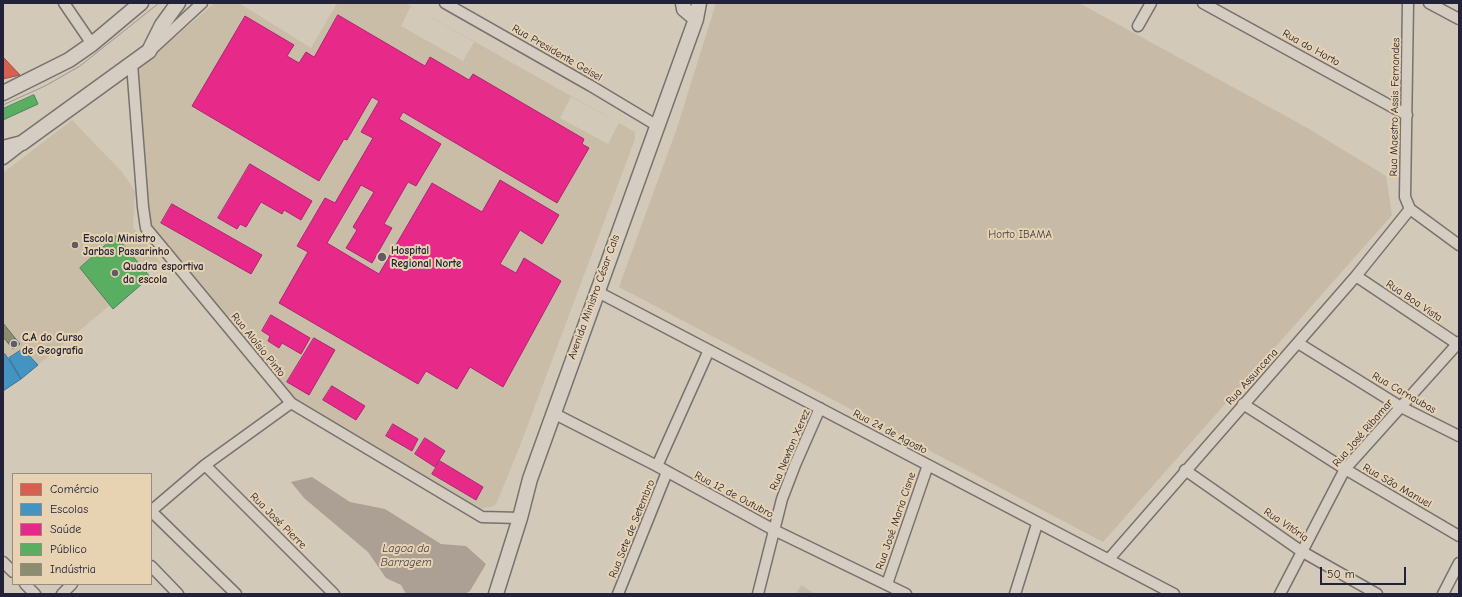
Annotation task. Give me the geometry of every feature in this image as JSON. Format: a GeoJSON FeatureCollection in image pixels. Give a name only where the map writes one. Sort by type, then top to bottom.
{"type":"FeatureCollection","features":[{"type":"Feature","properties":{"kind":"main road"},"geometry":{"type":"LineString","coordinates":[[3,93],[57,67],[92,44],[142,3]]}},
{"type":"Feature","properties":{"kind":"main road"},"geometry":{"type":"LineString","coordinates":[[3,148],[22,143],[149,51],[162,25],[178,3]]}},
{"type":"Feature","properties":{"kind":"main road","name":"Avenida Ministro César Cals"},"geometry":{"type":"LineString","coordinates":[[496,594],[520,518],[530,479],[553,412],[656,125],[696,19],[699,3]]}},
{"type":"Feature","properties":{"kind":"main road"},"geometry":{"type":"LineString","coordinates":[[680,5],[696,19]]}},
{"type":"Feature","properties":{"kind":"street"},"geometry":{"type":"LineString","coordinates":[[64,3],[92,44]]}},
{"type":"Feature","properties":{"kind":"street"},"geometry":{"type":"LineString","coordinates":[[149,51],[202,3]]}},
{"type":"Feature","properties":{"kind":"street","name":"Rua Presidente Geisel"},"geometry":{"type":"LineString","coordinates":[[445,3],[591,86],[656,125]]}},
{"type":"Feature","properties":{"kind":"street"},"geometry":{"type":"LineString","coordinates":[[1138,26],[1152,3]]}},
{"type":"Feature","properties":{"kind":"street","name":"Rua do Horto"},"geometry":{"type":"LineString","coordinates":[[1203,3],[1407,115]]}},
{"type":"Feature","properties":{"kind":"street","name":"Rua Maestro Assis Fernandes"},"geometry":{"type":"LineString","coordinates":[[1408,3],[1405,197],[1410,210]]}},
{"type":"Feature","properties":{"kind":"street"},"geometry":{"type":"LineString","coordinates":[[1429,3],[1459,19]]}},
{"type":"Feature","properties":{"kind":"street","name":"Rua Aloísio Pinto"},"geometry":{"type":"LineString","coordinates":[[132,64],[143,207],[146,228],[291,403],[482,517],[520,518]]}},
{"type":"Feature","properties":{"kind":"street"},"geometry":{"type":"LineString","coordinates":[[3,158],[22,143]]}},
{"type":"Feature","properties":{"kind":"street"},"geometry":{"type":"LineString","coordinates":[[1410,210],[1459,245]]}},
{"type":"Feature","properties":{"kind":"street","name":"Rua Assuncena"},"geometry":{"type":"LineString","coordinates":[[1109,559],[1185,470],[1356,276],[1410,210]]}},
{"type":"Feature","properties":{"kind":"street","name":"Rua Boa Vista"},"geometry":{"type":"LineString","coordinates":[[1356,276],[1458,344]]}},
{"type":"Feature","properties":{"kind":"street","name":"Rua 24 de Agosto"},"geometry":{"type":"LineString","coordinates":[[596,291],[987,495],[1037,524],[1109,559],[1174,594]]}},
{"type":"Feature","properties":{"kind":"street","name":"Rua Carnaubas"},"geometry":{"type":"LineString","coordinates":[[1298,343],[1401,407],[1459,436]]}},
{"type":"Feature","properties":{"kind":"street","name":"Rua José Ribamar"},"geometry":{"type":"LineString","coordinates":[[1280,594],[1301,551],[1345,469],[1458,344]]}},
{"type":"Feature","properties":{"kind":"street","name":"Rua Sete de Setembro"},"geometry":{"type":"LineString","coordinates":[[657,466],[709,350]]}},
{"type":"Feature","properties":{"kind":"street"},"geometry":{"type":"LineString","coordinates":[[152,510],[205,465],[291,403]]}},
{"type":"Feature","properties":{"kind":"street","name":"Rua São Manuel"},"geometry":{"type":"LineString","coordinates":[[1243,404],[1345,469],[1459,536]]}},
{"type":"Feature","properties":{"kind":"street","name":"Rua Newton Xerez"},"geometry":{"type":"LineString","coordinates":[[758,594],[782,499],[820,408]]}},
{"type":"Feature","properties":{"kind":"street","name":"Rua 12 de Outubro"},"geometry":{"type":"LineString","coordinates":[[553,412],[657,466],[774,530],[906,594]]}},
{"type":"Feature","properties":{"kind":"street","name":"Rua José Pierre"},"geometry":{"type":"LineString","coordinates":[[205,465],[334,594]]}},
{"type":"Feature","properties":{"kind":"street","name":"Rua José Maria Cisne"},"geometry":{"type":"LineString","coordinates":[[886,584],[928,465]]}},
{"type":"Feature","properties":{"kind":"street","name":"Rua Vitória"},"geometry":{"type":"LineString","coordinates":[[1185,470],[1301,551],[1377,594]]}},
{"type":"Feature","properties":{"kind":"street","name":"Rua Sete de Setembro"},"geometry":{"type":"LineString","coordinates":[[618,594],[667,472]]}},
{"type":"Feature","properties":{"kind":"street"},"geometry":{"type":"LineString","coordinates":[[152,512],[236,594]]}},
{"type":"Feature","properties":{"kind":"street"},"geometry":{"type":"LineString","coordinates":[[1015,594],[1037,524]]}},
{"type":"Feature","properties":{"kind":"street"},"geometry":{"type":"LineString","coordinates":[[3,562],[12,571]]}},
{"type":"Feature","properties":{"kind":"street"},"geometry":{"type":"LineString","coordinates":[[1443,594],[1459,563]]}},
{"type":"Feature","properties":{"kind":"street"},"geometry":{"type":"LineString","coordinates":[[152,567],[178,594]]}},
{"type":"Feature","properties":{"kind":"street"},"geometry":{"type":"LineString","coordinates":[[26,585],[35,594]]}},
{"type":"Feature","properties":{"kind":"shaded area","name":"Hospital Regional Norte"},"geometry":{"type":"Polygon","coordinates":[[[215,3],[239,3],[311,48],[337,3],[406,3],[635,132],[635,139],[518,451],[494,506],[480,509],[472,507],[292,398],[150,226],[148,219],[137,69],[215,3]],[[411,6],[401,26],[463,61],[474,42],[411,6]],[[571,97],[560,118],[608,144],[619,123],[571,97]]]}},
{"type":"Feature","properties":{"kind":"shaded area","name":"Escola Ministro Jarbas Passarinho"},"geometry":{"type":"Polygon","coordinates":[[[72,120],[122,172],[135,191],[133,227],[161,263],[21,379],[3,391],[3,173],[72,120]]]}},
{"type":"Feature","properties":{"kind":"green space","name":"Horto IBAMA"},"geometry":{"type":"Polygon","coordinates":[[[716,3],[1079,3],[1304,126],[1386,176],[1392,215],[1103,542],[619,287],[677,128],[716,3]]]}},
{"type":"Feature","properties":{"kind":"green space"},"geometry":{"type":"Polygon","coordinates":[[[801,585],[815,594],[796,594],[801,585]]]}},
{"type":"Feature","properties":{"kind":"water","name":"Lagoa da Barragem"},"geometry":{"type":"Polygon","coordinates":[[[312,477],[350,502],[385,509],[441,544],[466,546],[486,564],[470,591],[465,594],[406,594],[401,585],[386,578],[368,552],[304,498],[291,482],[312,477]]]}},
{"type":"Feature","properties":{"kind":"building: Comércio"},"geometry":{"type":"Polygon","coordinates":[[[3,57],[20,75],[3,79],[3,57]]]}},
{"type":"Feature","properties":{"kind":"building: Escolas","name":"C.A do Curso de Geografia"},"geometry":{"type":"Polygon","coordinates":[[[15,338],[20,344],[13,349],[8,343],[15,338]]]}},
{"type":"Feature","properties":{"kind":"building: Escolas"},"geometry":{"type":"Polygon","coordinates":[[[23,349],[38,365],[21,379],[9,358],[23,349]]]}},
{"type":"Feature","properties":{"kind":"building: Escolas"},"geometry":{"type":"Polygon","coordinates":[[[5,354],[21,379],[3,391],[3,355],[5,354]]]}},
{"type":"Feature","properties":{"kind":"building: Saúde"},"geometry":{"type":"Polygon","coordinates":[[[338,15],[425,66],[430,57],[469,80],[473,74],[584,139],[582,144],[589,148],[557,203],[403,112],[399,119],[441,144],[416,186],[408,182],[384,224],[392,228],[372,263],[346,248],[357,230],[353,227],[374,192],[361,185],[327,243],[379,274],[432,183],[482,212],[500,180],[559,215],[542,244],[520,230],[500,264],[516,273],[524,258],[561,281],[503,387],[470,367],[457,389],[426,371],[418,384],[279,303],[308,252],[297,246],[325,198],[335,203],[373,138],[361,132],[379,101],[372,97],[347,140],[344,139],[319,181],[192,106],[245,16],[294,45],[287,56],[299,63],[306,52],[314,57],[338,15]]]}},
{"type":"Feature","properties":{"kind":"building: Saúde"},"geometry":{"type":"Polygon","coordinates":[[[250,164],[312,201],[301,220],[284,210],[282,214],[261,202],[246,227],[240,224],[237,229],[218,218],[250,164]]]}},
{"type":"Feature","properties":{"kind":"building: Saúde"},"geometry":{"type":"Polygon","coordinates":[[[172,204],[262,255],[251,274],[161,223],[172,204]]]}},
{"type":"Feature","properties":{"kind":"building: Saúde"},"geometry":{"type":"Polygon","coordinates":[[[271,315],[310,338],[301,354],[282,343],[279,348],[268,341],[270,336],[262,331],[271,315]]]}},
{"type":"Feature","properties":{"kind":"building: Saúde"},"geometry":{"type":"Polygon","coordinates":[[[314,338],[335,350],[309,395],[287,382],[314,338]]]}},
{"type":"Feature","properties":{"kind":"building: Saúde"},"geometry":{"type":"Polygon","coordinates":[[[332,386],[365,406],[356,420],[323,400],[332,386]]]}},
{"type":"Feature","properties":{"kind":"building: Saúde"},"geometry":{"type":"Polygon","coordinates":[[[393,424],[418,439],[412,451],[386,436],[393,424]]]}},
{"type":"Feature","properties":{"kind":"building: Saúde"},"geometry":{"type":"Polygon","coordinates":[[[425,438],[445,451],[435,467],[415,454],[425,438]]]}},
{"type":"Feature","properties":{"kind":"building: Saúde"},"geometry":{"type":"Polygon","coordinates":[[[440,461],[483,487],[476,500],[432,474],[440,461]]]}},
{"type":"Feature","properties":{"kind":"building: Público"},"geometry":{"type":"Polygon","coordinates":[[[34,95],[38,104],[3,120],[3,109],[34,95]]]}},
{"type":"Feature","properties":{"kind":"building: Público","name":"Quadra esportiva da escola"},"geometry":{"type":"Polygon","coordinates":[[[116,236],[150,277],[113,309],[80,268],[116,236]]]}},
{"type":"Feature","properties":{"kind":"building: Indústria"},"geometry":{"type":"Polygon","coordinates":[[[3,323],[15,338],[8,343],[3,337],[3,323]]]}},
{"type":"Feature","properties":{"kind":"tram line"},"geometry":{"type":"LineString","coordinates":[[3,105],[45,86],[80,66],[159,3]]}},
{"type":"Feature","properties":{"kind":"place","name":"Escola Ministro Jarbas Passarinho"},"geometry":{"type":"Point","coordinates":[75,245]}},
{"type":"Feature","properties":{"kind":"place","name":"Hospital Regional Norte"},"geometry":{"type":"Point","coordinates":[382,257]}},
{"type":"Feature","properties":{"kind":"place","name":"Quadra esportiva da escola"},"geometry":{"type":"Point","coordinates":[115,273]}},
{"type":"Feature","properties":{"kind":"place","name":"C.A do Curso de Geografia"},"geometry":{"type":"Point","coordinates":[14,344]}}]}
